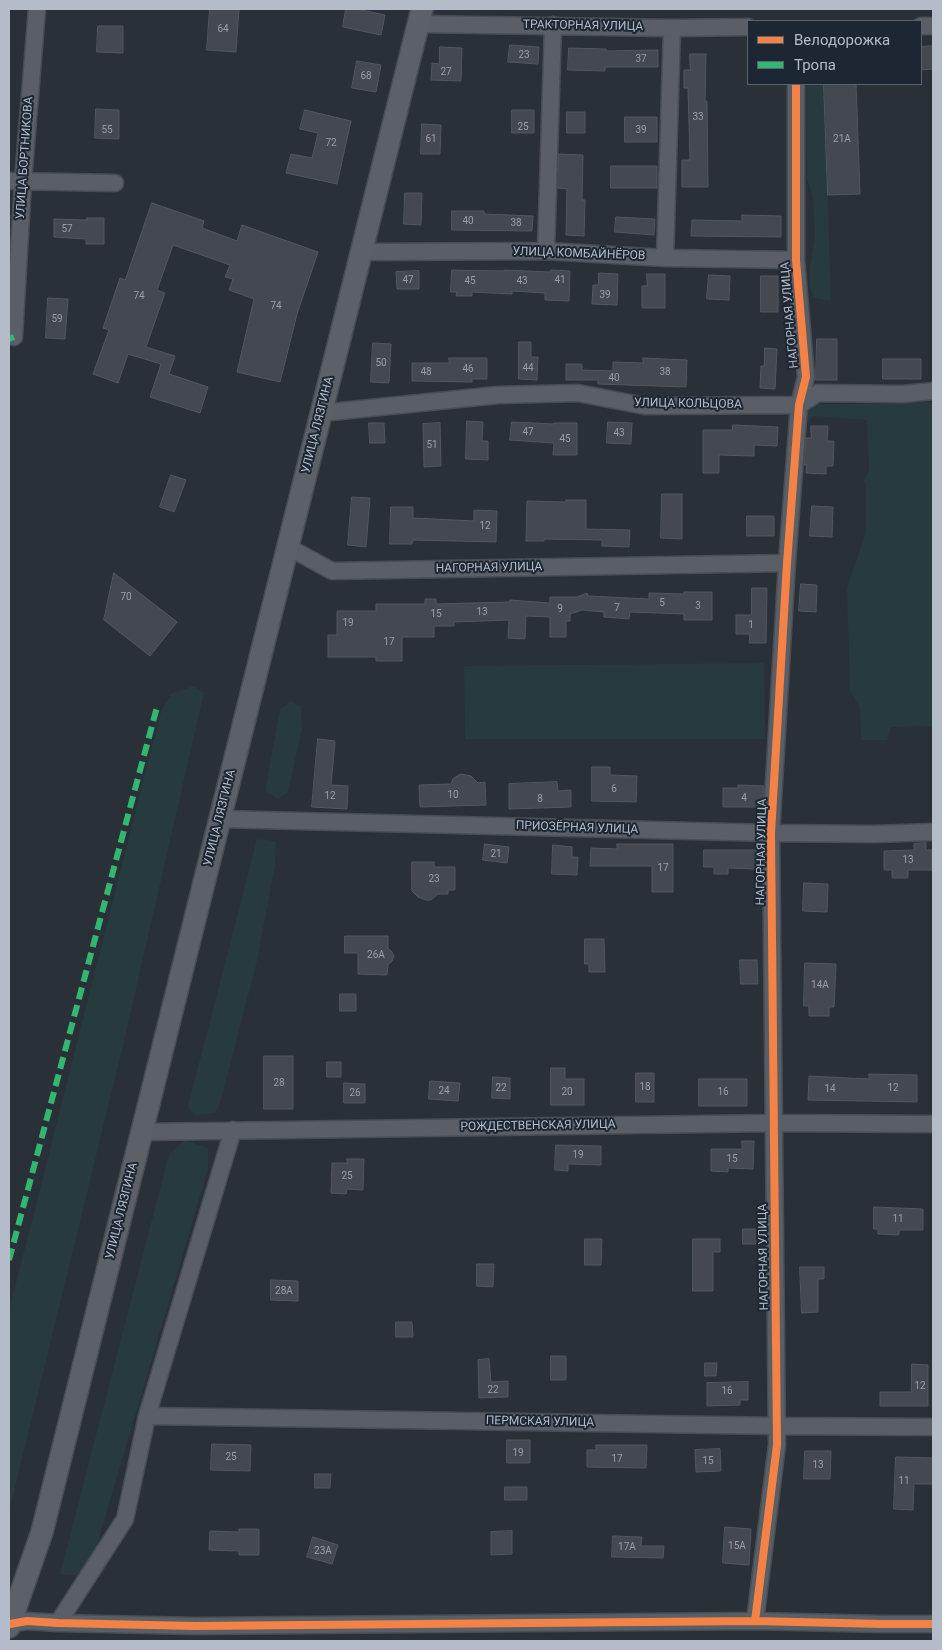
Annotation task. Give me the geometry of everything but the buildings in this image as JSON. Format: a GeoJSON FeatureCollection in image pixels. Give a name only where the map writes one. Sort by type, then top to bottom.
{"type":"FeatureCollection","features":[{"type":"Feature","properties":{"kind":"main road","name":"УЛИЦА ЛЯЗГИНА"},"geometry":{"type":"LineString","coordinates":[[9,1625],[42,1532],[420,16]]}},
{"type":"Feature","properties":{"kind":"street","name":"УЛИЦА БОРТНИКОВА"},"geometry":{"type":"LineString","coordinates":[[14,337],[16,181],[37,9]]}},
{"type":"Feature","properties":{"kind":"street","name":"ТРАКТОРНАЯ УЛИЦА"},"geometry":{"type":"LineString","coordinates":[[420,16],[553,25],[747,28]]}},
{"type":"Feature","properties":{"kind":"street"},"geometry":{"type":"LineString","coordinates":[[546,251],[553,25]]}},
{"type":"Feature","properties":{"kind":"street"},"geometry":{"type":"LineString","coordinates":[[665,258],[672,28]]}},
{"type":"Feature","properties":{"kind":"street","name":"НАГОРНАЯ УЛИЦА"},"geometry":{"type":"LineString","coordinates":[[754,1621],[777,1444],[771,833],[787,563],[799,405],[806,378],[796,260],[796,85]]}},
{"type":"Feature","properties":{"kind":"street"},"geometry":{"type":"LineString","coordinates":[[16,181],[115,183]]}},
{"type":"Feature","properties":{"kind":"street","name":"УЛИЦА КОМБАЙНЁРОВ"},"geometry":{"type":"LineString","coordinates":[[361,252],[546,251],[665,258],[796,260]]}},
{"type":"Feature","properties":{"kind":"street","name":"УЛИЦА КОЛЬЦОВА"},"geometry":{"type":"LineString","coordinates":[[321,413],[498,395],[578,393],[645,406],[799,405],[818,393],[904,394],[933,391]]}},
{"type":"Feature","properties":{"kind":"street","name":"НАГОРНАЯ УЛИЦА"},"geometry":{"type":"LineString","coordinates":[[288,546],[332,571],[787,563]]}},
{"type":"Feature","properties":{"kind":"street","name":"ПРИОЗЁРНАЯ УЛИЦА"},"geometry":{"type":"LineString","coordinates":[[220,819],[771,833],[875,834],[933,832]]}},
{"type":"Feature","properties":{"kind":"street","name":"РОЖДЕСТВЕНСКАЯ УЛИЦА"},"geometry":{"type":"LineString","coordinates":[[142,1132],[774,1123],[933,1124]]}},
{"type":"Feature","properties":{"kind":"street"},"geometry":{"type":"LineString","coordinates":[[58,1623],[125,1518],[147,1416],[233,1130]]}},
{"type":"Feature","properties":{"kind":"street","name":"ПЕРМСКАЯ УЛИЦА"},"geometry":{"type":"LineString","coordinates":[[147,1416],[933,1427]]}},
{"type":"Feature","properties":{"kind":"street"},"geometry":{"type":"LineString","coordinates":[[9,1625],[27,1621],[193,1634],[754,1621],[933,1624]]}},
{"type":"Feature","properties":{"kind":"green space"},"geometry":{"type":"Polygon","coordinates":[[[807,85],[824,85],[831,301],[814,298],[810,288],[810,266],[815,237],[813,197],[807,179],[807,85]]]}},
{"type":"Feature","properties":{"kind":"green space"},"geometry":{"type":"Polygon","coordinates":[[[933,402],[933,726],[891,727],[887,740],[861,740],[860,708],[850,690],[847,588],[866,532],[866,484],[863,482],[869,470],[867,420],[813,416],[806,424],[804,405],[933,402]]]}},
{"type":"Feature","properties":{"kind":"green space"},"geometry":{"type":"Polygon","coordinates":[[[764,663],[765,739],[465,739],[464,666],[764,663]]]}},
{"type":"Feature","properties":{"kind":"green space"},"geometry":{"type":"Polygon","coordinates":[[[194,686],[204,693],[121,1054],[9,1512],[9,1311],[161,711],[172,693],[194,686]]]}},
{"type":"Feature","properties":{"kind":"green space"},"geometry":{"type":"Polygon","coordinates":[[[291,701],[301,707],[302,729],[288,792],[278,799],[265,791],[280,709],[291,701]]]}},
{"type":"Feature","properties":{"kind":"green space"},"geometry":{"type":"Polygon","coordinates":[[[257,839],[276,841],[275,866],[257,961],[220,1104],[215,1113],[194,1115],[188,1106],[257,839]]]}},
{"type":"Feature","properties":{"kind":"green space"},"geometry":{"type":"Polygon","coordinates":[[[185,1140],[208,1148],[208,1169],[91,1565],[80,1576],[60,1574],[169,1154],[185,1140]]]}},
{"type":"Feature","properties":{"kind":"marked path"},"geometry":{"type":"LineString","coordinates":[[9,339],[14,337]]}},
{"type":"Feature","properties":{"kind":"marked path"},"geometry":{"type":"LineString","coordinates":[[9,1260],[157,707]]}},
{"type":"Feature","properties":{"kind":"cycle path"},"geometry":{"type":"LineString","coordinates":[[755,1621],[777,1445],[771,833],[787,563],[799,405],[806,377],[796,260],[796,85]]}},
{"type":"Feature","properties":{"kind":"cycle path"},"geometry":{"type":"LineString","coordinates":[[10,1624],[27,1621],[195,1626],[755,1621],[933,1624]]}}]}
